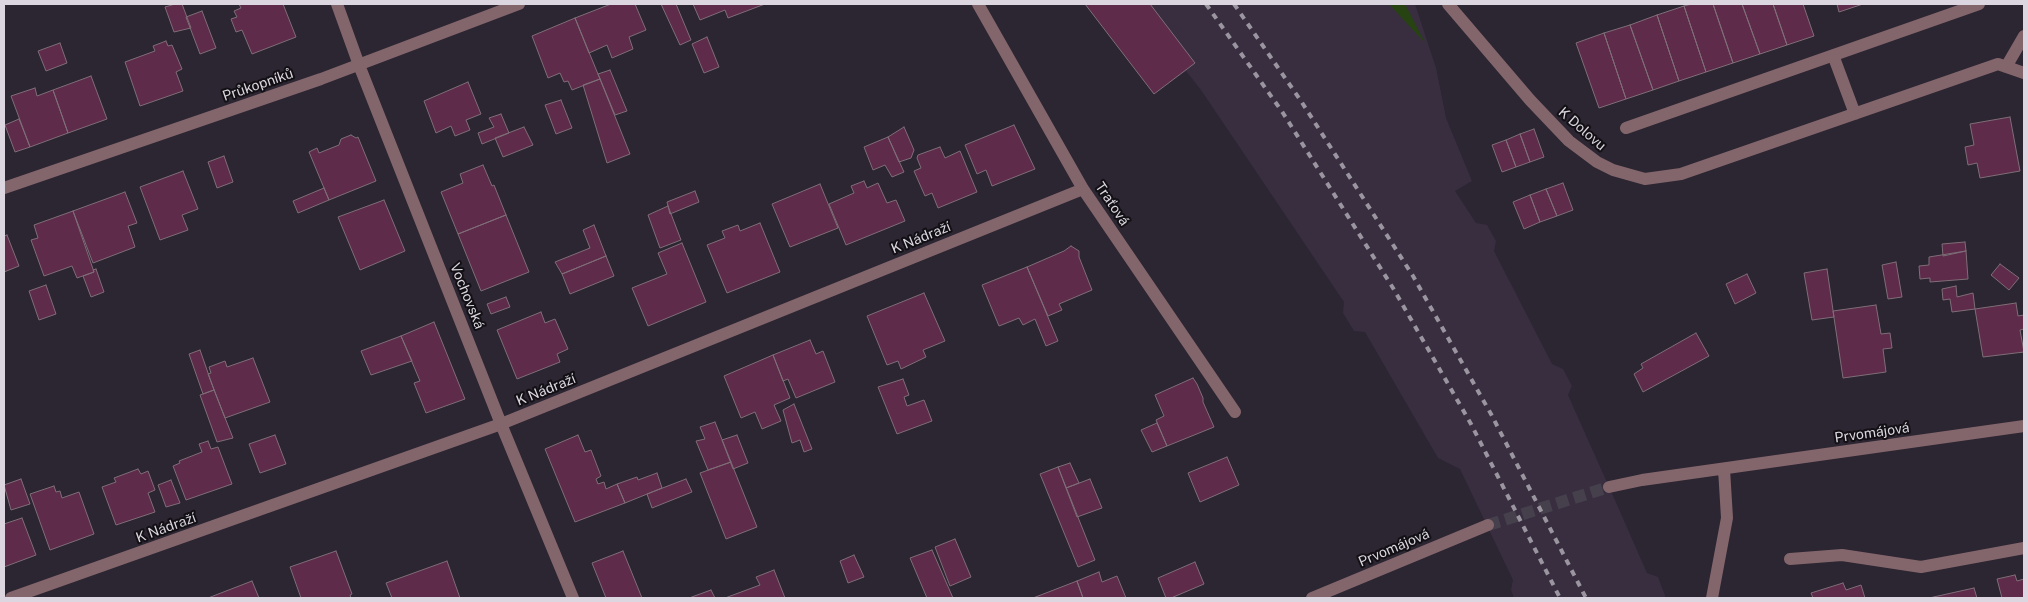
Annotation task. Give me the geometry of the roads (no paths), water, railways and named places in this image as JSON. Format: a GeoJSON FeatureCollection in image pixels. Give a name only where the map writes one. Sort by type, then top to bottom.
{"type":"FeatureCollection","features":[{"type":"Feature","properties":{"kind":"street","name":"Vochovská"},"geometry":{"type":"LineString","coordinates":[[336,4],[501,424],[573,598]]}},
{"type":"Feature","properties":{"kind":"street","name":"Průkopníků"},"geometry":{"type":"LineString","coordinates":[[4,188],[359,65],[519,4]]}},
{"type":"Feature","properties":{"kind":"street","name":"Traťová"},"geometry":{"type":"LineString","coordinates":[[978,4],[1083,189],[1235,412]]}},
{"type":"Feature","properties":{"kind":"street","name":"K Dolovu"},"geometry":{"type":"LineString","coordinates":[[1448,4],[1530,100],[1569,141],[1597,162],[1613,170],[1645,179],[1681,174],[1998,64],[2024,73]]}},
{"type":"Feature","properties":{"kind":"street"},"geometry":{"type":"LineString","coordinates":[[1626,128],[1979,4]]}},
{"type":"Feature","properties":{"kind":"street"},"geometry":{"type":"LineString","coordinates":[[2006,67],[2024,36]]}},
{"type":"Feature","properties":{"kind":"street"},"geometry":{"type":"LineString","coordinates":[[1832,55],[1855,114]]}},
{"type":"Feature","properties":{"kind":"street","name":"K Nádraží"},"geometry":{"type":"LineString","coordinates":[[11,598],[501,424],[1083,189]]}},
{"type":"Feature","properties":{"kind":"street","name":"Prvomájová"},"geometry":{"type":"LineString","coordinates":[[1609,488],[1642,480],[2024,426]]}},
{"type":"Feature","properties":{"kind":"street"},"geometry":{"type":"LineString","coordinates":[[1712,598],[1727,518],[1724,469]]}},
{"type":"Feature","properties":{"kind":"street","name":"Prvomájová"},"geometry":{"type":"LineString","coordinates":[[1312,598],[1488,525]]}},
{"type":"Feature","properties":{"kind":"street"},"geometry":{"type":"LineString","coordinates":[[1790,559],[1842,555],[1921,566],[2024,548]]}},
{"type":"Feature","properties":{"kind":"tunnel"},"geometry":{"type":"LineString","coordinates":[[1488,525],[1609,487]]}},
{"type":"Feature","properties":{"kind":"railway"},"geometry":{"type":"LineString","coordinates":[[1206,4],[1283,113],[1393,288],[1471,424],[1560,598]]}},
{"type":"Feature","properties":{"kind":"railway"},"geometry":{"type":"LineString","coordinates":[[1234,4],[1301,101],[1413,276],[1491,414],[1586,598]]}}]}
